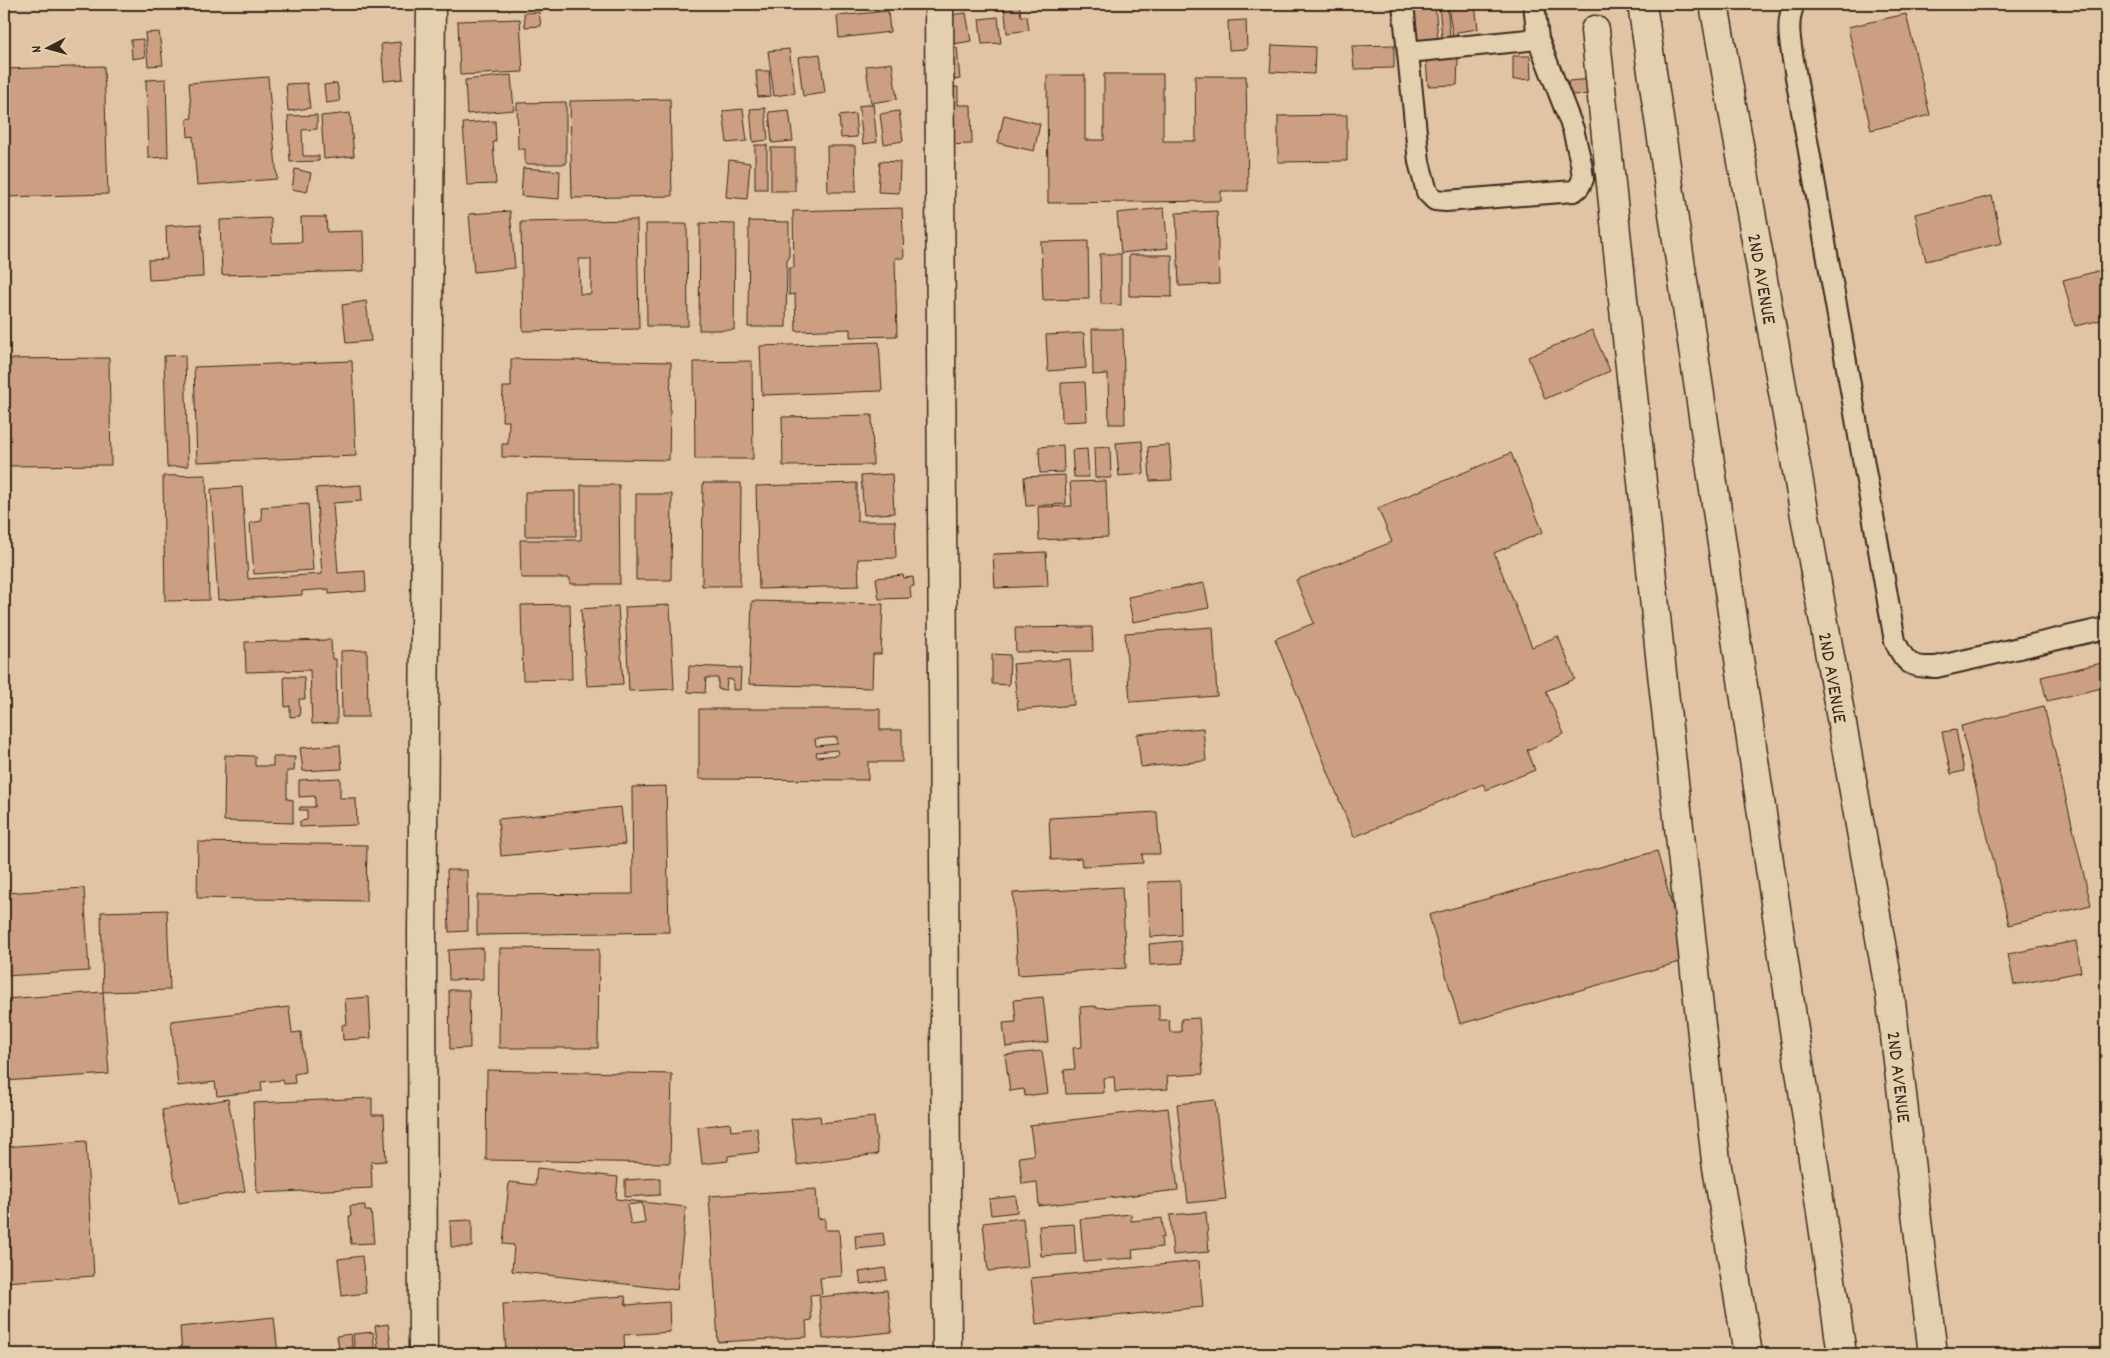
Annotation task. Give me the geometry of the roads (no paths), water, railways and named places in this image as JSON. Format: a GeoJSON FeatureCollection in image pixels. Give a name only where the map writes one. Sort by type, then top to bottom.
{"type":"FeatureCollection","features":[{"type":"Feature","properties":{"kind":"street"},"geometry":{"type":"LineString","coordinates":[[423,1354],[422,933],[431,4]]}},
{"type":"Feature","properties":{"kind":"street"},"geometry":{"type":"LineString","coordinates":[[939,4],[947,1354]]}},
{"type":"Feature","properties":{"kind":"street"},"geometry":{"type":"LineString","coordinates":[[1642,4],[1842,1354]]}},
{"type":"Feature","properties":{"kind":"street","name":"2ND AVENUE"},"geometry":{"type":"LineString","coordinates":[[1714,4],[1890,994],[1933,1354]]}},
{"type":"Feature","properties":{"kind":"street"},"geometry":{"type":"LineString","coordinates":[[1595,30],[1660,655],[1716,1161],[1748,1354]]}},
{"type":"Feature","properties":{"kind":"lane"},"geometry":{"type":"LineString","coordinates":[[1402,4],[1419,162],[1427,192],[1435,200],[1446,201],[1574,191],[1579,187],[1583,179],[1573,129],[1538,39],[1534,4]]}},
{"type":"Feature","properties":{"kind":"lane"},"geometry":{"type":"LineString","coordinates":[[1794,4],[1790,13],[1789,34],[1793,60],[1895,641],[1901,657],[1917,667],[1936,667],[2106,628]]}},
{"type":"Feature","properties":{"kind":"lane"},"geometry":{"type":"LineString","coordinates":[[1408,52],[1538,39]]}},
{"type":"Feature","properties":{"kind":"lane"},"geometry":{"type":"LineString","coordinates":[[1583,179],[1610,177]]}}]}
